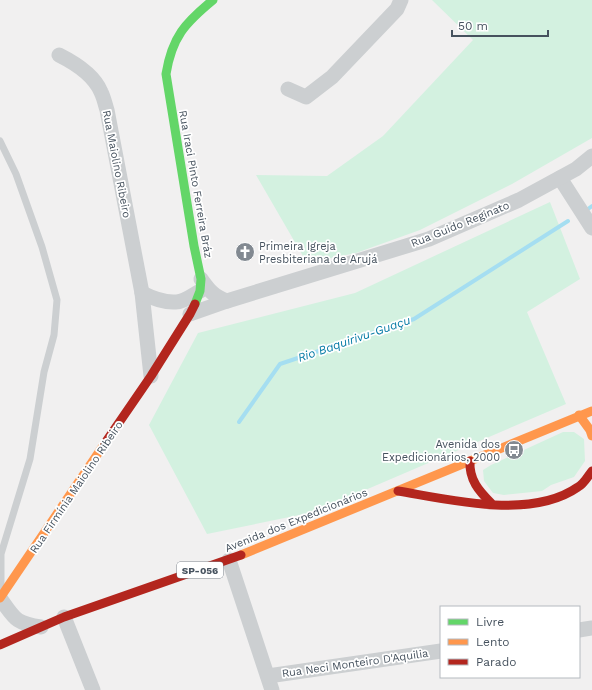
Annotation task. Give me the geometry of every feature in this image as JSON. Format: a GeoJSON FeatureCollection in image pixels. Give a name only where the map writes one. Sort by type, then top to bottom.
{"type":"FeatureCollection","features":[{"type":"Feature","properties":{"kind":"main road","name":"Rua Iraci Pinto Ferreira Bráz"},"geometry":{"type":"LineString","coordinates":[[200,285],[166,74],[167,58],[180,31],[213,0]]}},
{"type":"Feature","properties":{"kind":"main road"},"geometry":{"type":"LineString","coordinates":[[151,376],[190,314],[200,285]]}},
{"type":"Feature","properties":{"kind":"main road","name":"Rua Firmínia Maiolino Ribeiro"},"geometry":{"type":"LineString","coordinates":[[0,598],[151,376]]}},
{"type":"Feature","properties":{"kind":"main road","name":"SP-056"},"geometry":{"type":"LineString","coordinates":[[398,492],[592,411]]}},
{"type":"Feature","properties":{"kind":"main road"},"geometry":{"type":"LineString","coordinates":[[580,415],[590,430],[592,436]]}},
{"type":"Feature","properties":{"kind":"main road"},"geometry":{"type":"LineString","coordinates":[[470,461],[470,477],[476,489],[491,503]]}},
{"type":"Feature","properties":{"kind":"main road"},"geometry":{"type":"LineString","coordinates":[[398,492],[454,501],[491,503],[510,506],[551,501],[579,487],[590,477]]}},
{"type":"Feature","properties":{"kind":"main road","name":"Avenida dos Expedicionários"},"geometry":{"type":"LineString","coordinates":[[0,645],[64,616],[229,560],[398,492]]}},
{"type":"Feature","properties":{"kind":"street"},"geometry":{"type":"LineString","coordinates":[[288,89],[306,97],[332,77],[397,9],[401,0]]}},
{"type":"Feature","properties":{"kind":"street","name":"Rua Maiolino Ribeiro"},"geometry":{"type":"LineString","coordinates":[[59,55],[72,62],[93,79],[101,91],[107,110],[142,293],[151,376]]}},
{"type":"Feature","properties":{"kind":"street","name":"Rua Guido Reginato"},"geometry":{"type":"LineString","coordinates":[[190,314],[227,301],[429,239],[519,200],[576,169],[592,156]]}},
{"type":"Feature","properties":{"kind":"street"},"geometry":{"type":"LineString","coordinates":[[560,178],[592,228]]}},
{"type":"Feature","properties":{"kind":"street"},"geometry":{"type":"LineString","coordinates":[[142,293],[154,299],[176,302],[188,298],[200,285],[210,291],[217,298],[227,301]]}},
{"type":"Feature","properties":{"kind":"street"},"geometry":{"type":"LineString","coordinates":[[229,560],[270,683]]}},
{"type":"Feature","properties":{"kind":"street"},"geometry":{"type":"LineString","coordinates":[[0,598],[13,616],[20,622],[41,627]]}},
{"type":"Feature","properties":{"kind":"street"},"geometry":{"type":"LineString","coordinates":[[64,616],[93,690]]}},
{"type":"Feature","properties":{"kind":"street"},"geometry":{"type":"LineString","coordinates":[[580,630],[592,628]]}},
{"type":"Feature","properties":{"kind":"street","name":"Rua Neci Monteiro D'Aquilia"},"geometry":{"type":"LineString","coordinates":[[270,683],[440,650]]}},
{"type":"Feature","properties":{"kind":"lane"},"geometry":{"type":"LineString","coordinates":[[0,141],[16,174],[42,247],[56,300],[54,334],[44,372],[30,459],[1,554],[0,598]]}},
{"type":"Feature","properties":{"kind":"green space"},"geometry":{"type":"Polygon","coordinates":[[[432,0],[592,0],[592,138],[512,184],[420,230],[356,253],[307,263],[256,175],[327,176],[383,136],[473,40],[432,0]]]}},
{"type":"Feature","properties":{"kind":"green space"},"geometry":{"type":"Polygon","coordinates":[[[550,202],[580,279],[527,312],[566,404],[314,512],[207,534],[149,425],[198,333],[355,293],[550,202]]]}},
{"type":"Feature","properties":{"kind":"green space"},"geometry":{"type":"Polygon","coordinates":[[[563,432],[574,432],[584,439],[585,461],[574,477],[551,485],[542,491],[504,495],[493,493],[484,481],[483,470],[491,465],[563,432]]]}},
{"type":"Feature","properties":{"kind":"waterway","name":"Rio Baquirivu-Guaçu"},"geometry":{"type":"LineString","coordinates":[[588,209],[592,206]]}},
{"type":"Feature","properties":{"kind":"waterway","name":"Rio Baquirivu-Guaçu"},"geometry":{"type":"LineString","coordinates":[[239,422],[280,364],[414,319],[568,221]]}},
{"type":"Feature","properties":{"kind":"traffic: fast"},"geometry":{"type":"LineString","coordinates":[[195,304],[200,291],[201,279],[194,246],[166,74],[172,50],[181,32],[187,24],[213,0]]}},
{"type":"Feature","properties":{"kind":"traffic: slow"},"geometry":{"type":"LineString","coordinates":[[241,555],[592,411]]}},
{"type":"Feature","properties":{"kind":"traffic: slow"},"geometry":{"type":"LineString","coordinates":[[579,415],[590,430],[592,436]]}},
{"type":"Feature","properties":{"kind":"traffic: slow"},"geometry":{"type":"LineString","coordinates":[[0,598],[105,443]]}},
{"type":"Feature","properties":{"kind":"traffic: jam"},"geometry":{"type":"LineString","coordinates":[[105,443],[151,376],[195,304]]}},
{"type":"Feature","properties":{"kind":"traffic: jam"},"geometry":{"type":"LineString","coordinates":[[470,461],[473,479],[491,503]]}},
{"type":"Feature","properties":{"kind":"traffic: jam"},"geometry":{"type":"LineString","coordinates":[[398,491],[442,499],[490,505],[538,503],[559,497],[580,486],[592,471]]}},
{"type":"Feature","properties":{"kind":"traffic: jam"},"geometry":{"type":"LineString","coordinates":[[0,645],[64,617],[241,555]]}},
{"type":"Feature","properties":{"kind":"place","name":"Primeira Igreja Presbiteriana de Arujá"},"geometry":{"type":"Point","coordinates":[245,252]}},
{"type":"Feature","properties":{"kind":"place","name":"Avenida dos Expedicionários, 2000"},"geometry":{"type":"Point","coordinates":[514,450]}}]}
